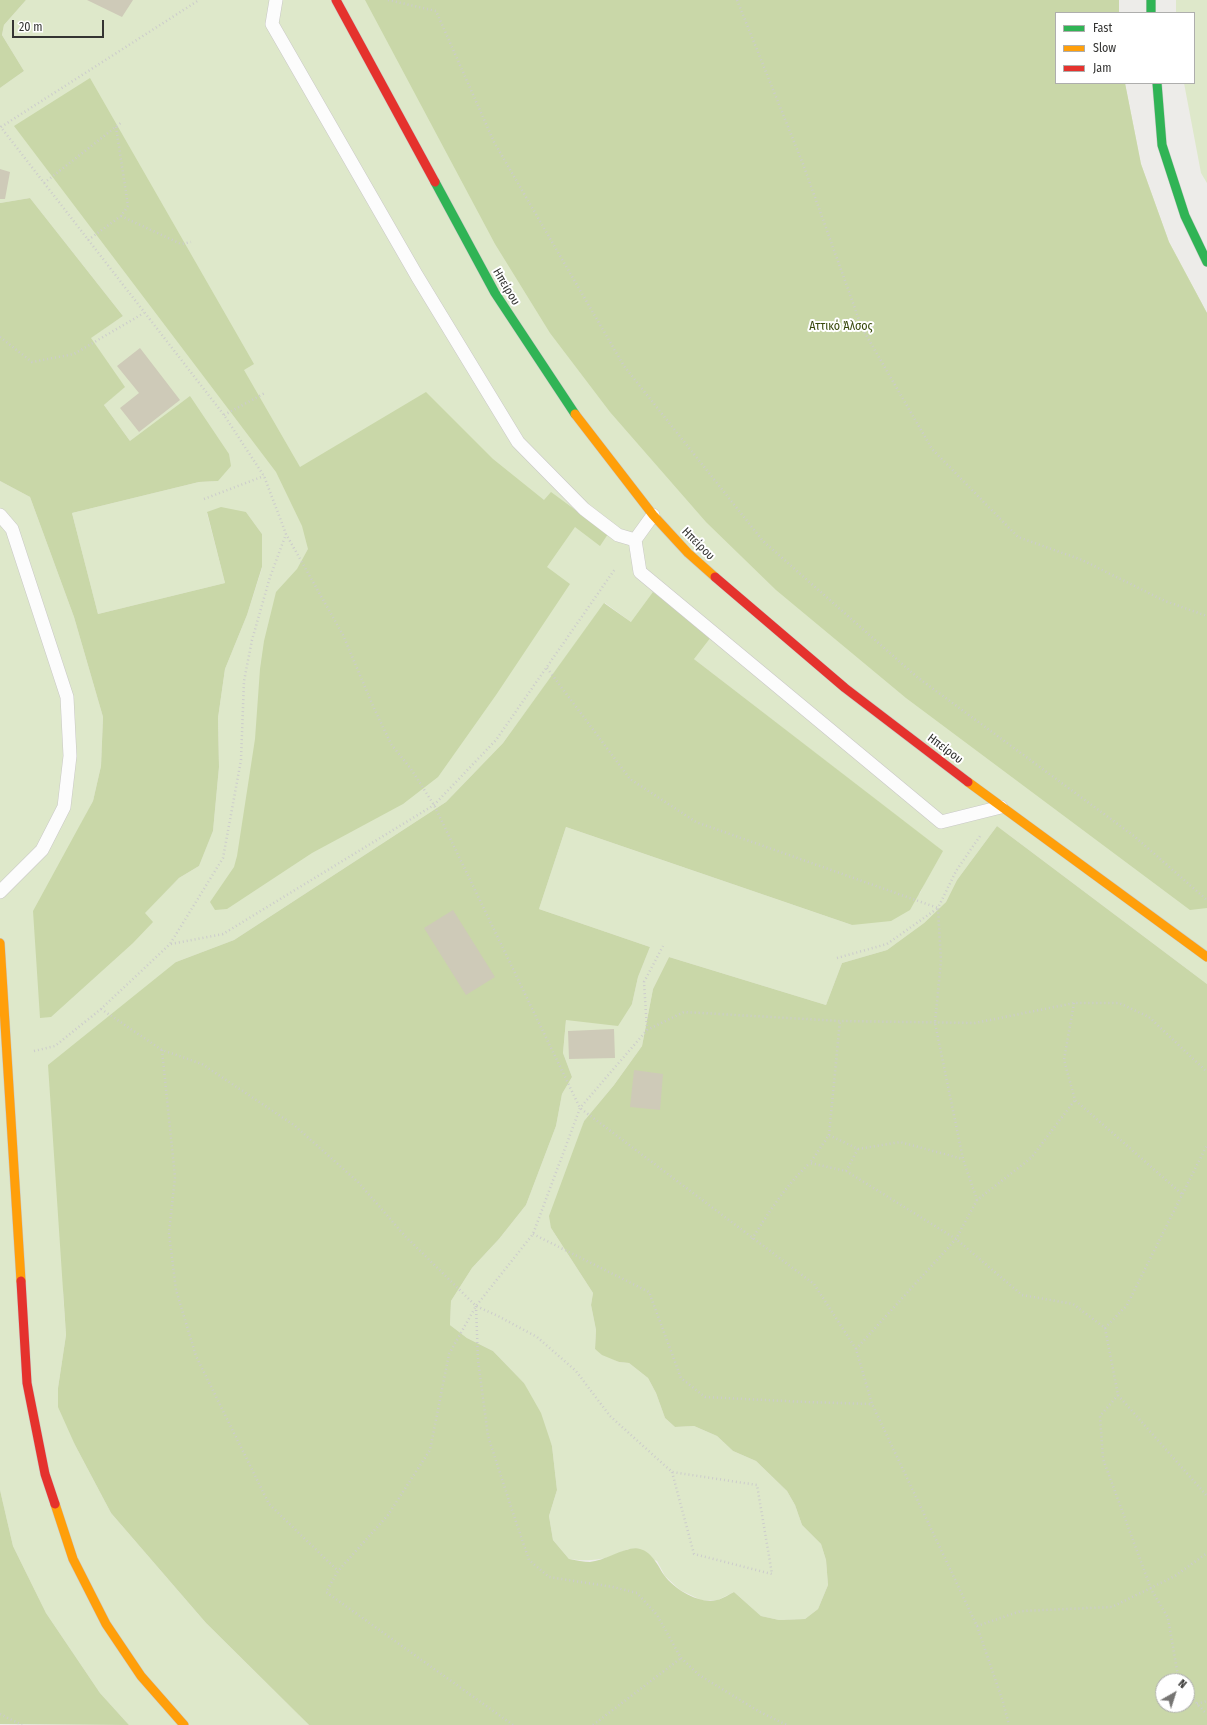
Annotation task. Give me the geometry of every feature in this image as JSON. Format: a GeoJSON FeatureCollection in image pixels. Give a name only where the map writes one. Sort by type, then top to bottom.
{"type":"FeatureCollection","features":[{"type":"Feature","properties":{"kind":"street","name":"Ηπείρου"},"geometry":{"type":"LineString","coordinates":[[336,0],[495,293],[570,408],[653,515],[688,553],[770,627],[845,688],[1001,807],[1207,958]]}},
{"type":"Feature","properties":{"kind":"street"},"geometry":{"type":"LineString","coordinates":[[1151,0],[1151,12]]}},
{"type":"Feature","properties":{"kind":"street"},"geometry":{"type":"LineString","coordinates":[[1157,84],[1162,145],[1185,216],[1207,262]]}},
{"type":"Feature","properties":{"kind":"street"},"geometry":{"type":"LineString","coordinates":[[0,943],[28,1383],[45,1474],[73,1559],[106,1624],[141,1676],[184,1725]]}},
{"type":"Feature","properties":{"kind":"lane"},"geometry":{"type":"LineString","coordinates":[[276,0],[272,24],[417,276],[518,442],[584,509],[618,535],[635,540]]}},
{"type":"Feature","properties":{"kind":"lane"},"geometry":{"type":"LineString","coordinates":[[0,515],[12,529],[67,697],[70,756],[64,807],[42,850],[0,892]]}},
{"type":"Feature","properties":{"kind":"lane"},"geometry":{"type":"LineString","coordinates":[[653,515],[635,540],[640,572],[941,822],[1001,807]]}},
{"type":"Feature","properties":{"kind":"path"},"geometry":{"type":"LineString","coordinates":[[199,0],[0,127],[224,415],[264,476],[286,534],[343,635],[391,744],[411,769],[434,805],[580,1108],[752,1239],[814,1284],[856,1349],[872,1404],[977,1626],[1003,1702],[1009,1725]]}},
{"type":"Feature","properties":{"kind":"path"},"geometry":{"type":"LineString","coordinates":[[388,0],[436,11],[494,142],[624,366],[763,541],[917,677],[1134,836],[1207,900]]}},
{"type":"Feature","properties":{"kind":"path"},"geometry":{"type":"LineString","coordinates":[[737,0],[803,164],[862,328],[932,449],[1018,537],[1082,560],[1165,601],[1207,616]]}},
{"type":"Feature","properties":{"kind":"path"},"geometry":{"type":"LineString","coordinates":[[44,182],[122,122]]}},
{"type":"Feature","properties":{"kind":"path"},"geometry":{"type":"LineString","coordinates":[[88,240],[121,216],[128,206],[116,127]]}},
{"type":"Feature","properties":{"kind":"path"},"geometry":{"type":"LineString","coordinates":[[121,216],[181,244],[191,242]]}},
{"type":"Feature","properties":{"kind":"path"},"geometry":{"type":"LineString","coordinates":[[0,337],[32,362],[74,354],[144,313]]}},
{"type":"Feature","properties":{"kind":"path"},"geometry":{"type":"LineString","coordinates":[[224,415],[265,393]]}},
{"type":"Feature","properties":{"kind":"path"},"geometry":{"type":"LineString","coordinates":[[204,499],[264,476]]}},
{"type":"Feature","properties":{"kind":"path"},"geometry":{"type":"LineString","coordinates":[[8,1057],[55,1046],[101,1009],[170,944],[223,858],[241,760],[244,681],[252,640],[270,577],[286,534]]}},
{"type":"Feature","properties":{"kind":"path"},"geometry":{"type":"LineString","coordinates":[[170,944],[223,934],[434,805],[496,740],[635,540]]}},
{"type":"Feature","properties":{"kind":"path"},"geometry":{"type":"LineString","coordinates":[[547,668],[630,779],[696,822],[938,908]]}},
{"type":"Feature","properties":{"kind":"path"},"geometry":{"type":"LineString","coordinates":[[837,958],[887,944],[938,908],[956,871],[1001,807]]}},
{"type":"Feature","properties":{"kind":"path"},"geometry":{"type":"LineString","coordinates":[[938,908],[941,961],[936,1023],[963,1159],[977,1200]]}},
{"type":"Feature","properties":{"kind":"path"},"geometry":{"type":"LineString","coordinates":[[647,1030],[644,982],[663,946]]}},
{"type":"Feature","properties":{"kind":"path"},"geometry":{"type":"LineString","coordinates":[[1074,1003],[1064,1060],[1075,1100],[1182,1194]]}},
{"type":"Feature","properties":{"kind":"path"},"geometry":{"type":"LineString","coordinates":[[513,1725],[326,1592],[338,1571],[388,1515],[430,1450],[449,1354],[476,1306],[533,1234],[580,1108],[647,1030],[684,1012],[840,1021],[975,1024],[1074,1003],[1119,1003],[1150,1017],[1207,1072]]}},
{"type":"Feature","properties":{"kind":"path"},"geometry":{"type":"LineString","coordinates":[[101,1009],[162,1050],[202,1064],[294,1125],[358,1182],[405,1236],[476,1306],[537,1337],[576,1371],[610,1416],[672,1472],[694,1554],[772,1574],[757,1485],[672,1472]]}},
{"type":"Feature","properties":{"kind":"path"},"geometry":{"type":"LineString","coordinates":[[752,1239],[794,1177],[810,1163],[829,1135],[840,1021]]}},
{"type":"Feature","properties":{"kind":"path"},"geometry":{"type":"LineString","coordinates":[[162,1050],[175,1177],[169,1233],[176,1290],[196,1356],[269,1504],[338,1571]]}},
{"type":"Feature","properties":{"kind":"path"},"geometry":{"type":"LineString","coordinates":[[856,1349],[956,1239],[977,1200],[1031,1158],[1075,1100]]}},
{"type":"Feature","properties":{"kind":"path"},"geometry":{"type":"LineString","coordinates":[[829,1135],[858,1149],[900,1142],[963,1159]]}},
{"type":"Feature","properties":{"kind":"path"},"geometry":{"type":"LineString","coordinates":[[1105,1328],[1126,1305],[1207,1145]]}},
{"type":"Feature","properties":{"kind":"path"},"geometry":{"type":"LineString","coordinates":[[846,1171],[858,1149]]}},
{"type":"Feature","properties":{"kind":"path"},"geometry":{"type":"LineString","coordinates":[[810,1163],[846,1171],[956,1239],[1022,1295],[1073,1304],[1105,1328],[1118,1395],[1207,1496]]}},
{"type":"Feature","properties":{"kind":"path"},"geometry":{"type":"LineString","coordinates":[[533,1234],[649,1292],[681,1378],[705,1397],[872,1404]]}},
{"type":"Feature","properties":{"kind":"path"},"geometry":{"type":"LineString","coordinates":[[476,1306],[478,1360],[488,1436],[529,1560],[549,1577],[612,1587],[637,1593],[657,1615],[681,1658],[699,1675],[760,1712],[787,1725]]}},
{"type":"Feature","properties":{"kind":"path"},"geometry":{"type":"LineString","coordinates":[[1118,1395],[1100,1416],[1104,1459],[1151,1589],[1168,1618],[1177,1673]]}},
{"type":"Feature","properties":{"kind":"path"},"geometry":{"type":"LineString","coordinates":[[977,1626],[1021,1611],[1112,1607],[1175,1576],[1207,1553]]}},
{"type":"Feature","properties":{"kind":"path"},"geometry":{"type":"LineString","coordinates":[[593,1725],[681,1658]]}},
{"type":"Feature","properties":{"kind":"path"},"geometry":{"type":"LineString","coordinates":[[1197,1704],[1207,1700]]}},
{"type":"Feature","properties":{"kind":"path"},"geometry":{"type":"LineString","coordinates":[[1195,1701],[1207,1714]]}},
{"type":"Feature","properties":{"kind":"path"},"geometry":{"type":"LineString","coordinates":[[0,1714],[22,1725]]}},
{"type":"Feature","properties":{"kind":"green space"},"geometry":{"type":"Polygon","coordinates":[[[0,0],[26,0],[4,25],[2,35],[24,71],[0,88],[0,0]]]}},
{"type":"Feature","properties":{"kind":"green space","name":"Αττικό Άλσος"},"geometry":{"type":"Polygon","coordinates":[[[26,0],[1119,0],[1119,12],[1055,12],[1055,84],[1125,84],[1141,164],[1169,242],[1207,313],[1207,984],[997,826],[957,880],[946,902],[924,923],[887,950],[842,963],[826,1005],[669,957],[653,989],[642,1046],[614,1085],[584,1121],[551,1228],[593,1293],[591,1305],[596,1330],[595,1349],[619,1362],[629,1363],[648,1378],[656,1393],[665,1418],[675,1427],[694,1426],[717,1436],[733,1451],[756,1461],[787,1491],[795,1505],[802,1525],[821,1544],[826,1560],[828,1585],[818,1609],[805,1619],[779,1620],[761,1616],[734,1592],[718,1600],[701,1600],[680,1590],[665,1576],[657,1561],[628,1549],[606,1558],[593,1560],[569,1559],[553,1540],[549,1516],[557,1490],[552,1446],[524,1383],[493,1351],[467,1338],[450,1325],[451,1301],[472,1268],[499,1239],[526,1205],[556,1126],[562,1094],[572,1077],[563,1053],[566,1020],[632,1004],[638,977],[650,947],[539,909],[566,827],[852,925],[920,893],[929,873],[942,851],[694,659],[631,622],[605,603],[503,743],[446,802],[234,940],[176,962],[63,1292],[66,1335],[58,1388],[75,1445],[111,1513],[206,1623],[309,1725],[129,1725],[100,1693],[46,1613],[13,1546],[0,1490],[0,481],[30,497],[74,617],[103,717],[101,766],[93,801],[66,853],[144,913],[179,878],[199,866],[213,831],[219,767],[218,718],[225,669],[247,615],[262,568],[262,534],[246,512],[207,513],[225,583],[98,614],[72,513],[199,482],[218,481],[130,441],[104,405],[124,387],[90,338],[123,316],[30,198],[0,203],[0,88],[24,71],[2,35],[4,25],[26,0]]]}},
{"type":"Feature","properties":{"kind":"green space"},"geometry":{"type":"Polygon","coordinates":[[[365,0],[1119,0],[1119,12],[1055,12],[1055,84],[1125,84],[1141,164],[1169,242],[1207,313],[1207,908],[1190,910],[906,698],[776,590],[706,522],[610,412],[550,333],[495,244],[365,0]]]}},
{"type":"Feature","properties":{"kind":"green space"},"geometry":{"type":"Polygon","coordinates":[[[1176,0],[1207,0],[1207,183],[1201,173],[1184,84],[1195,84],[1195,12],[1176,12],[1176,0]]]}},
{"type":"Feature","properties":{"kind":"green space"},"geometry":{"type":"Polygon","coordinates":[[[90,78],[254,364],[244,370],[300,467],[426,392],[493,459],[544,500],[551,492],[608,534],[600,546],[575,527],[547,567],[570,584],[496,695],[438,777],[403,804],[312,853],[227,909],[215,910],[210,902],[234,867],[237,856],[255,739],[260,669],[264,641],[276,592],[297,569],[308,549],[302,526],[276,472],[14,126],[90,78]]]}},
{"type":"Feature","properties":{"kind":"green space"},"geometry":{"type":"Polygon","coordinates":[[[30,198],[123,316],[91,338],[125,387],[104,405],[130,441],[190,396],[229,454],[231,466],[218,481],[199,482],[72,513],[98,614],[225,583],[207,512],[221,507],[246,512],[262,534],[262,567],[247,615],[225,669],[218,718],[219,767],[213,831],[199,866],[179,878],[145,913],[153,922],[133,943],[51,1017],[40,1018],[33,911],[93,801],[101,766],[103,717],[74,617],[30,497],[0,481],[0,203],[30,198]]]}},
{"type":"Feature","properties":{"kind":"green space"},"geometry":{"type":"Polygon","coordinates":[[[653,592],[711,637],[694,659],[943,851],[910,910],[891,921],[852,925],[566,827],[539,909],[650,947],[638,977],[632,1004],[618,1026],[566,1020],[563,1053],[572,1077],[562,1094],[556,1126],[526,1205],[499,1239],[472,1268],[451,1301],[450,1325],[467,1338],[493,1351],[524,1383],[541,1413],[552,1446],[557,1490],[549,1516],[553,1540],[569,1559],[585,1562],[596,1561],[629,1549],[640,1549],[651,1556],[664,1575],[674,1586],[688,1595],[710,1601],[724,1598],[734,1592],[761,1616],[779,1620],[805,1619],[818,1609],[828,1585],[826,1560],[821,1544],[802,1525],[795,1505],[787,1491],[756,1461],[733,1451],[717,1436],[694,1426],[675,1427],[665,1418],[656,1393],[648,1378],[629,1363],[619,1362],[602,1355],[595,1349],[596,1330],[591,1305],[593,1293],[551,1228],[549,1216],[584,1121],[614,1085],[642,1046],[653,989],[669,957],[826,1005],[842,963],[887,950],[924,923],[946,902],[957,880],[997,826],[1207,984],[1207,1725],[309,1725],[206,1623],[111,1513],[75,1445],[58,1407],[58,1388],[66,1335],[48,1065],[176,962],[234,940],[446,802],[503,743],[604,603],[631,622],[653,592]]]}},
{"type":"Feature","properties":{"kind":"green space"},"geometry":{"type":"Polygon","coordinates":[[[0,1490],[13,1546],[46,1613],[100,1693],[129,1725],[0,1724],[0,1490]]]}},
{"type":"Feature","properties":{"kind":"building"},"geometry":{"type":"Polygon","coordinates":[[[87,0],[133,0],[122,17],[87,0]]]}},
{"type":"Feature","properties":{"kind":"building"},"geometry":{"type":"Polygon","coordinates":[[[0,169],[10,172],[5,199],[0,199],[0,169]]]}},
{"type":"Feature","properties":{"kind":"building"},"geometry":{"type":"Polygon","coordinates":[[[140,348],[180,400],[139,432],[120,408],[139,393],[117,366],[140,348]]]}},
{"type":"Feature","properties":{"kind":"building"},"geometry":{"type":"Polygon","coordinates":[[[453,910],[495,977],[466,995],[424,928],[453,910]]]}},
{"type":"Feature","properties":{"kind":"building"},"geometry":{"type":"Polygon","coordinates":[[[614,1029],[615,1058],[569,1059],[568,1031],[614,1029]]]}},
{"type":"Feature","properties":{"kind":"building"},"geometry":{"type":"Polygon","coordinates":[[[634,1070],[663,1074],[660,1110],[630,1107],[634,1070]]]}},
{"type":"Feature","properties":{"kind":"traffic: fast"},"geometry":{"type":"LineString","coordinates":[[1151,0],[1151,12]]}},
{"type":"Feature","properties":{"kind":"traffic: fast"},"geometry":{"type":"LineString","coordinates":[[1157,84],[1162,145],[1185,216],[1207,262]]}},
{"type":"Feature","properties":{"kind":"traffic: fast"},"geometry":{"type":"LineString","coordinates":[[435,182],[495,293],[575,414]]}},
{"type":"Feature","properties":{"kind":"traffic: slow"},"geometry":{"type":"LineString","coordinates":[[575,414],[653,515],[688,553],[715,577]]}},
{"type":"Feature","properties":{"kind":"traffic: slow"},"geometry":{"type":"LineString","coordinates":[[968,782],[1207,957]]}},
{"type":"Feature","properties":{"kind":"traffic: slow"},"geometry":{"type":"LineString","coordinates":[[0,943],[21,1281]]}},
{"type":"Feature","properties":{"kind":"traffic: slow"},"geometry":{"type":"LineString","coordinates":[[55,1504],[73,1559],[106,1624],[141,1676],[184,1725]]}},
{"type":"Feature","properties":{"kind":"traffic: jam"},"geometry":{"type":"LineString","coordinates":[[336,0],[435,182]]}},
{"type":"Feature","properties":{"kind":"traffic: jam"},"geometry":{"type":"LineString","coordinates":[[715,577],[845,688],[968,782]]}},
{"type":"Feature","properties":{"kind":"traffic: jam"},"geometry":{"type":"LineString","coordinates":[[21,1281],[27,1383],[45,1474],[55,1504]]}}]}
